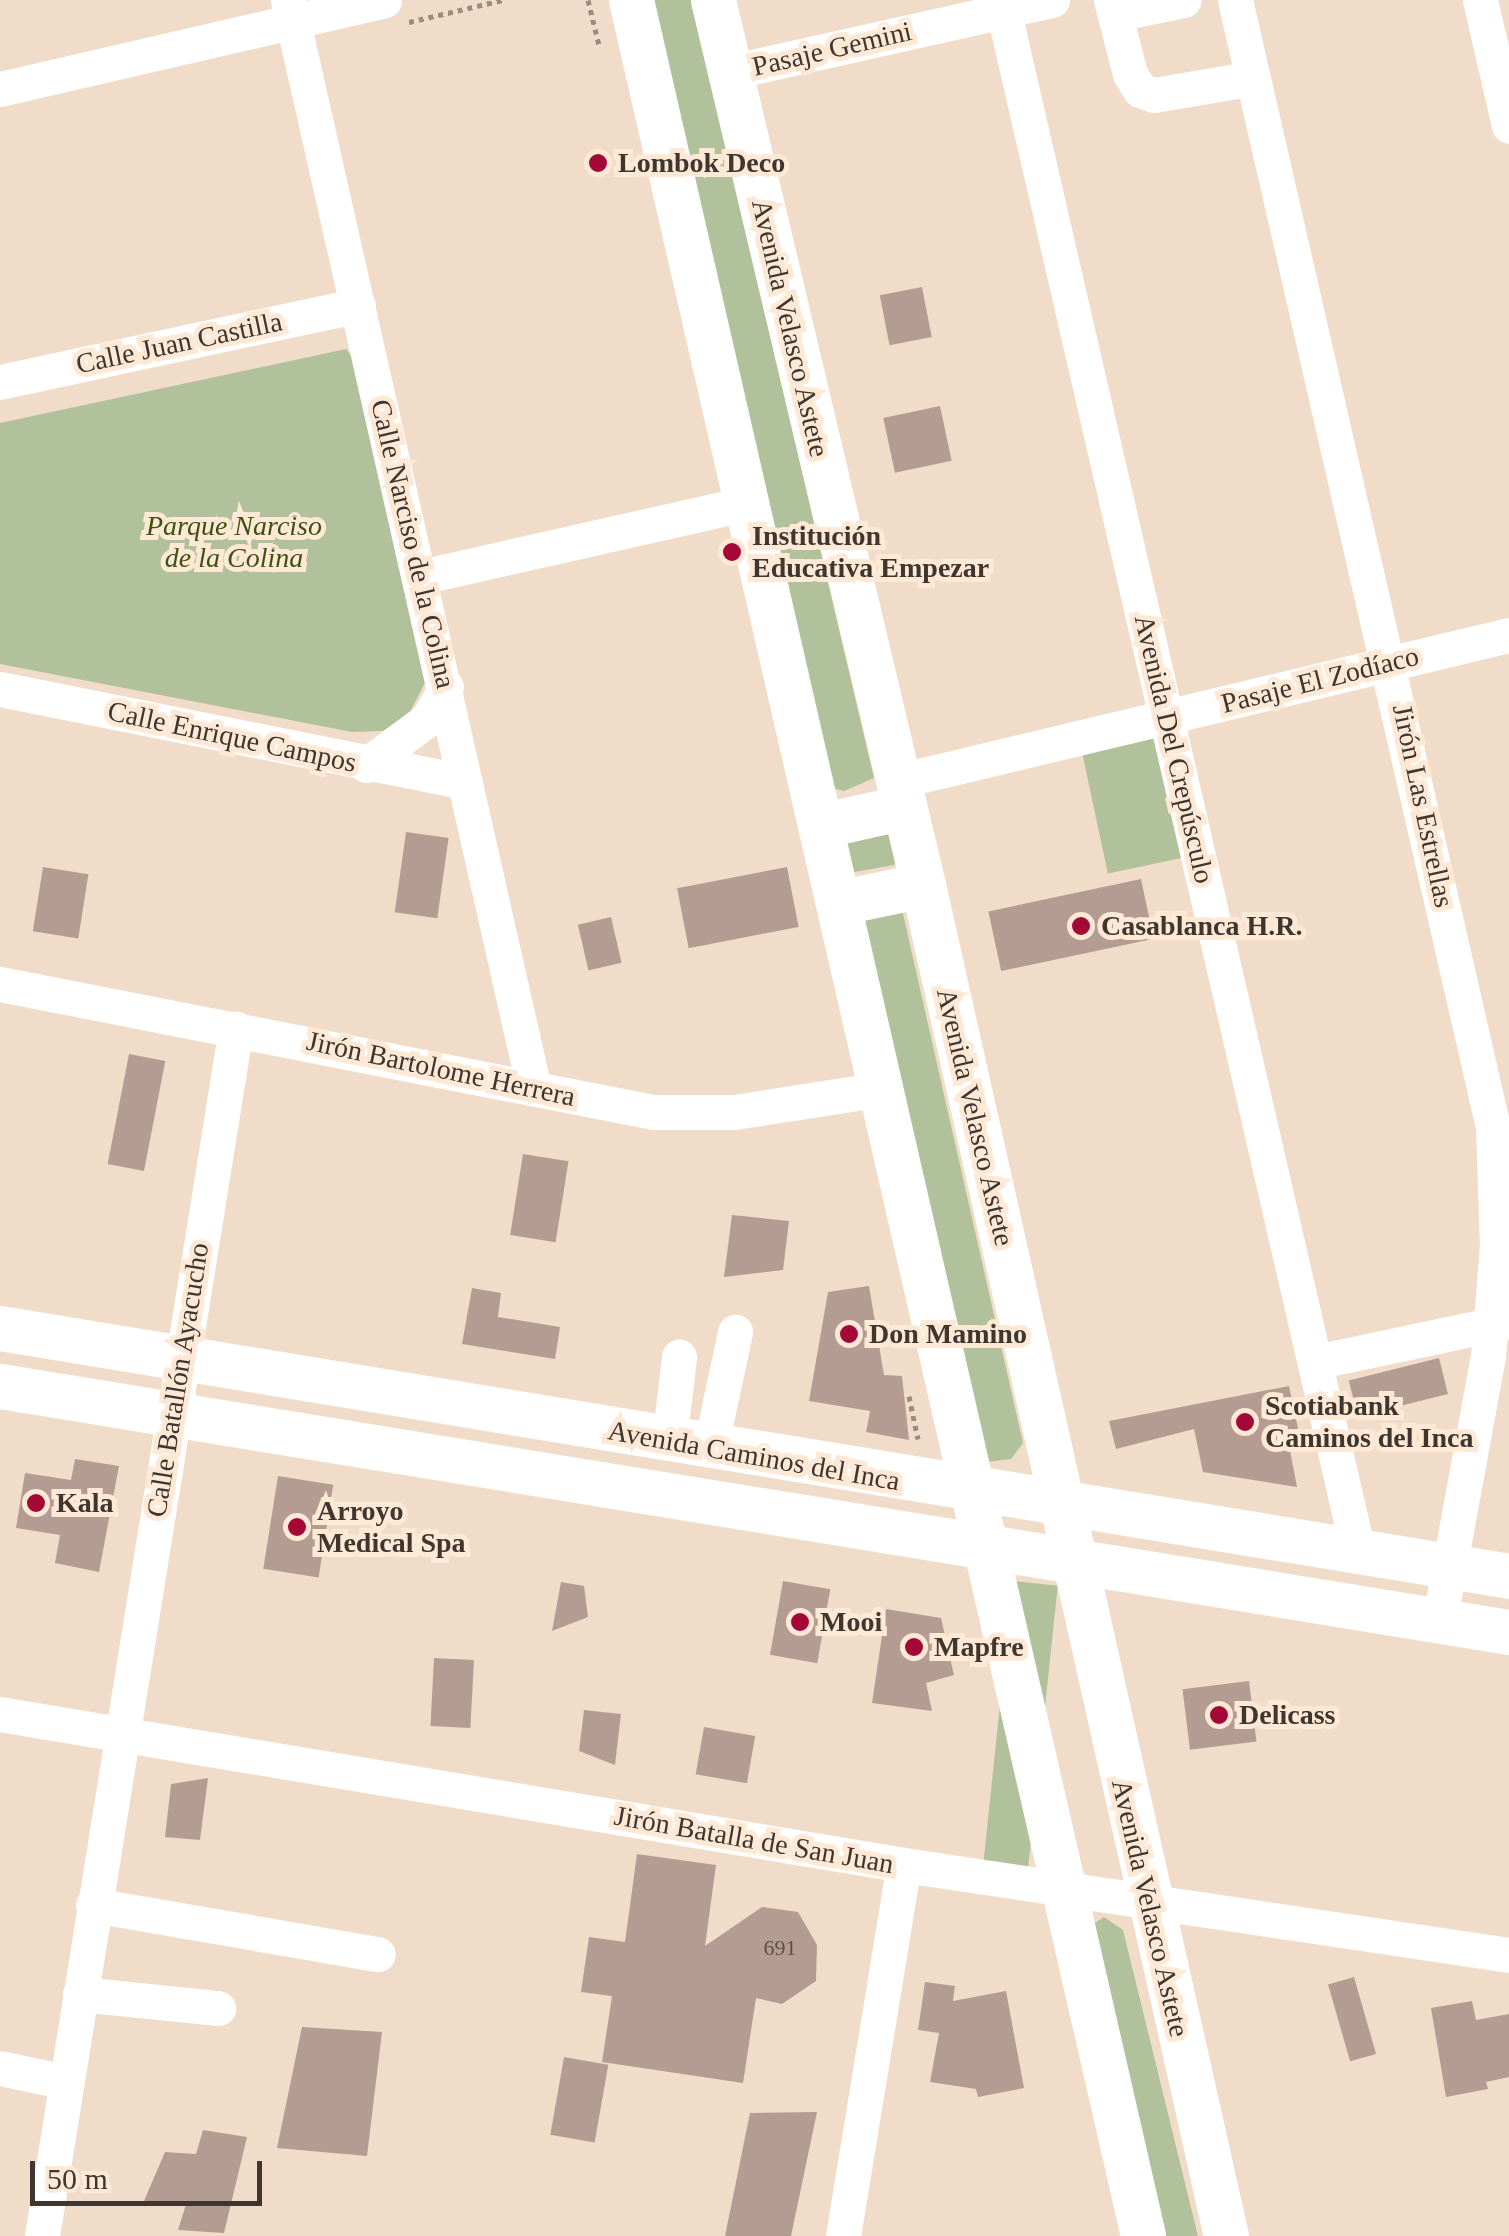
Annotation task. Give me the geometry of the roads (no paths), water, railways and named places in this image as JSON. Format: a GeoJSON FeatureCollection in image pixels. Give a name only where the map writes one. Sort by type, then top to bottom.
{"type":"FeatureCollection","features":[{"type":"Feature","properties":{"kind":"main road"},"geometry":{"type":"LineString","coordinates":[[631,0],[990,1552],[1058,1888],[1143,2236]]}},
{"type":"Feature","properties":{"kind":"main road","name":"Avenida Velasco Astete"},"geometry":{"type":"LineString","coordinates":[[713,0],[1065,1508],[1145,1898],[1226,2236]]}},
{"type":"Feature","properties":{"kind":"main road"},"geometry":{"type":"LineString","coordinates":[[824,825],[901,794]]}},
{"type":"Feature","properties":{"kind":"main road"},"geometry":{"type":"LineString","coordinates":[[842,902],[922,885]]}},
{"type":"Feature","properties":{"kind":"main road","name":"Avenida Caminos del Inca"},"geometry":{"type":"LineString","coordinates":[[0,1328],[1065,1508],[1509,1576]]}},
{"type":"Feature","properties":{"kind":"main road","name":"Avenida Caminos del Inca"},"geometry":{"type":"LineString","coordinates":[[0,1386],[990,1552],[1509,1632]]}},
{"type":"Feature","properties":{"kind":"street"},"geometry":{"type":"LineString","coordinates":[[0,89],[290,9],[384,0]]}},
{"type":"Feature","properties":{"kind":"street","name":"Pasaje Gemini"},"geometry":{"type":"LineString","coordinates":[[730,72],[1002,5],[1052,0]]}},
{"type":"Feature","properties":{"kind":"street"},"geometry":{"type":"LineString","coordinates":[[1184,0],[1113,7],[1140,90],[1154,95],[1254,78]]}},
{"type":"Feature","properties":{"kind":"street","name":"Jirón Las Estrellas"},"geometry":{"type":"LineString","coordinates":[[1235,0],[1501,1125],[1497,1245],[1500,1322],[1439,1622]]}},
{"type":"Feature","properties":{"kind":"street"},"geometry":{"type":"LineString","coordinates":[[1480,0],[1509,126]]}},
{"type":"Feature","properties":{"kind":"street","name":"Avenida Del Crepúsculo"},"geometry":{"type":"LineString","coordinates":[[1002,5],[1359,1556]]}},
{"type":"Feature","properties":{"kind":"street","name":"Calle Narciso de la Colina"},"geometry":{"type":"LineString","coordinates":[[290,9],[534,1089]]}},
{"type":"Feature","properties":{"kind":"street","name":"Calle Juan Castilla"},"geometry":{"type":"LineString","coordinates":[[0,382],[358,304]]}},
{"type":"Feature","properties":{"kind":"street"},"geometry":{"type":"LineString","coordinates":[[420,577],[748,503]]}},
{"type":"Feature","properties":{"kind":"street","name":"Pasaje El Zodíaco"},"geometry":{"type":"LineString","coordinates":[[901,794],[1166,717],[1509,635]]}},
{"type":"Feature","properties":{"kind":"street"},"geometry":{"type":"LineString","coordinates":[[366,765],[428,719],[446,688]]}},
{"type":"Feature","properties":{"kind":"street","name":"Calle Enrique Campos"},"geometry":{"type":"LineString","coordinates":[[0,689],[465,782]]}},
{"type":"Feature","properties":{"kind":"street","name":"Jirón Bartolome Herrera"},"geometry":{"type":"LineString","coordinates":[[0,984],[669,1112],[734,1112],[884,1089]]}},
{"type":"Feature","properties":{"kind":"street","name":"Calle Batallón Ayacucho"},"geometry":{"type":"LineString","coordinates":[[42,2236],[236,1028]]}},
{"type":"Feature","properties":{"kind":"street"},"geometry":{"type":"LineString","coordinates":[[1315,1362],[1500,1322]]}},
{"type":"Feature","properties":{"kind":"street"},"geometry":{"type":"LineString","coordinates":[[689,1445],[734,1332]]}},
{"type":"Feature","properties":{"kind":"street"},"geometry":{"type":"LineString","coordinates":[[678,1358],[689,1445]]}},
{"type":"Feature","properties":{"kind":"street","name":"Jirón Batalla de San Juan"},"geometry":{"type":"LineString","coordinates":[[0,1714],[904,1865],[1509,1955]]}},
{"type":"Feature","properties":{"kind":"street"},"geometry":{"type":"LineString","coordinates":[[843,2236],[904,1865]]}},
{"type":"Feature","properties":{"kind":"street"},"geometry":{"type":"LineString","coordinates":[[94,1905],[378,1954]]}},
{"type":"Feature","properties":{"kind":"street"},"geometry":{"type":"LineString","coordinates":[[80,1994],[218,2008]]}},
{"type":"Feature","properties":{"kind":"street"},"geometry":{"type":"LineString","coordinates":[[0,2068],[66,2082]]}},
{"type":"Feature","properties":{"kind":"place","name":"Lombok Deco"},"geometry":{"type":"Point","coordinates":[598,163]}},
{"type":"Feature","properties":{"kind":"place","name":"Institución Educativa Empezar"},"geometry":{"type":"Point","coordinates":[732,552]}},
{"type":"Feature","properties":{"kind":"place","name":"Casablanca H.R."},"geometry":{"type":"Point","coordinates":[1081,926]}},
{"type":"Feature","properties":{"kind":"place","name":"Don Mamino"},"geometry":{"type":"Point","coordinates":[849,1334]}},
{"type":"Feature","properties":{"kind":"place","name":"Scotiabank Caminos del Inca"},"geometry":{"type":"Point","coordinates":[1245,1422]}},
{"type":"Feature","properties":{"kind":"place","name":"Kala"},"geometry":{"type":"Point","coordinates":[36,1503]}},
{"type":"Feature","properties":{"kind":"place","name":"Arroyo Medical Spa"},"geometry":{"type":"Point","coordinates":[297,1527]}},
{"type":"Feature","properties":{"kind":"place","name":"Mooi"},"geometry":{"type":"Point","coordinates":[800,1622]}},
{"type":"Feature","properties":{"kind":"place","name":"Mapfre"},"geometry":{"type":"Point","coordinates":[914,1647]}},
{"type":"Feature","properties":{"kind":"place","name":"Delicass"},"geometry":{"type":"Point","coordinates":[1219,1715]}},
{"type":"Feature","properties":{"kind":"park label","name":"Parque Narciso de la Colina"},"geometry":{"type":"Point","coordinates":[234,542]}}]}
